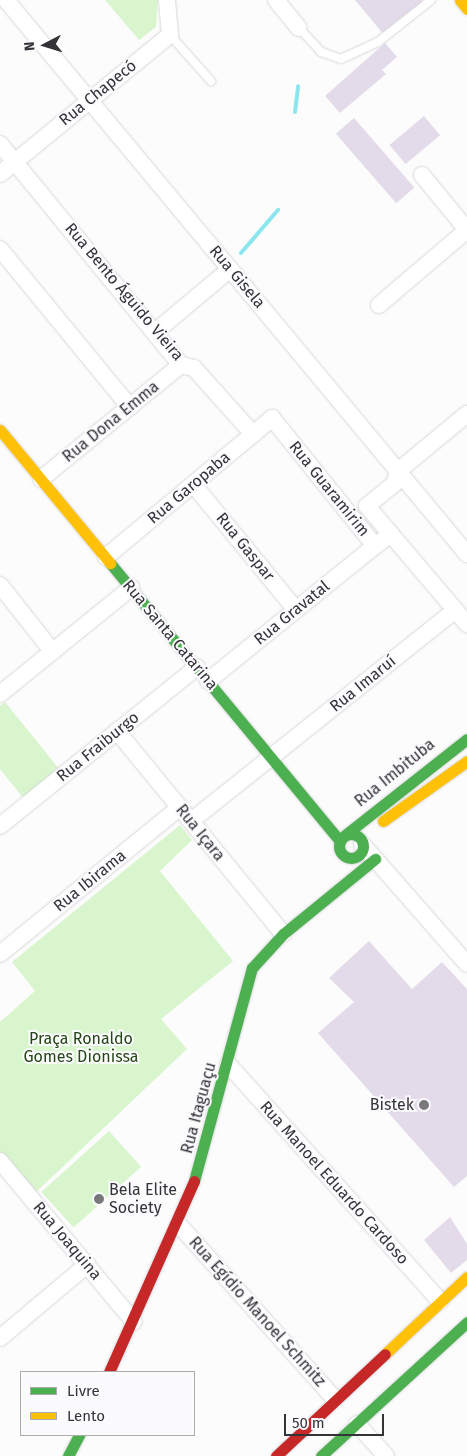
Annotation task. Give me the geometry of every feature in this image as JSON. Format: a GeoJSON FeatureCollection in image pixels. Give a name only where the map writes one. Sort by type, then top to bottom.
{"type":"FeatureCollection","features":[{"type":"Feature","properties":{"kind":"main road"},"geometry":{"type":"LineString","coordinates":[[460,0],[467,10]]}},
{"type":"Feature","properties":{"kind":"main road","name":"Rua Santa Catarina"},"geometry":{"type":"LineString","coordinates":[[1,432],[271,757],[343,838],[340,850],[348,857]]}},
{"type":"Feature","properties":{"kind":"main road","name":"Rua Imbituba"},"geometry":{"type":"LineString","coordinates":[[343,838],[460,743]]}},
{"type":"Feature","properties":{"kind":"main road"},"geometry":{"type":"LineString","coordinates":[[349,880],[348,857],[358,854],[361,841],[467,762]]}},
{"type":"Feature","properties":{"kind":"main road"},"geometry":{"type":"LineString","coordinates":[[343,838],[361,841]]}},
{"type":"Feature","properties":{"kind":"main road","name":"Rua Itaguaçu"},"geometry":{"type":"LineString","coordinates":[[110,1371],[180,1226],[228,1064],[244,984],[258,960],[283,934],[375,859]]}},
{"type":"Feature","properties":{"kind":"main road"},"geometry":{"type":"LineString","coordinates":[[276,1456],[334,1398],[467,1276]]}},
{"type":"Feature","properties":{"kind":"main road"},"geometry":{"type":"LineString","coordinates":[[321,1456],[466,1327]]}},
{"type":"Feature","properties":{"kind":"main road"},"geometry":{"type":"LineString","coordinates":[[333,1446],[349,1422],[380,1394],[381,1380],[365,1370]]}},
{"type":"Feature","properties":{"kind":"main road"},"geometry":{"type":"LineString","coordinates":[[68,1456],[78,1436]]}},
{"type":"Feature","properties":{"kind":"street","name":"Rua Gisela"},"geometry":{"type":"LineString","coordinates":[[6,0],[467,554]]}},
{"type":"Feature","properties":{"kind":"street"},"geometry":{"type":"LineString","coordinates":[[167,0],[170,35]]}},
{"type":"Feature","properties":{"kind":"street"},"geometry":{"type":"LineString","coordinates":[[276,0],[299,28]]}},
{"type":"Feature","properties":{"kind":"street","name":"Rua Chapecó"},"geometry":{"type":"LineString","coordinates":[[0,174],[170,35]]}},
{"type":"Feature","properties":{"kind":"street","name":"Rua Bento Águido Vieira"},"geometry":{"type":"LineString","coordinates":[[0,144],[181,364],[194,368],[253,434]]}},
{"type":"Feature","properties":{"kind":"street"},"geometry":{"type":"LineString","coordinates":[[379,305],[467,230],[422,175]]}},
{"type":"Feature","properties":{"kind":"street"},"geometry":{"type":"LineString","coordinates":[[0,249],[130,407]]}},
{"type":"Feature","properties":{"kind":"street"},"geometry":{"type":"LineString","coordinates":[[155,332],[230,269]]}},
{"type":"Feature","properties":{"kind":"street","name":"Rua Dona Emma"},"geometry":{"type":"LineString","coordinates":[[41,479],[181,364]]}},
{"type":"Feature","properties":{"kind":"street"},"geometry":{"type":"LineString","coordinates":[[390,534],[367,506],[394,484],[398,471],[467,414]]}},
{"type":"Feature","properties":{"kind":"street","name":"Rua Garopaba"},"geometry":{"type":"LineString","coordinates":[[106,557],[272,418]]}},
{"type":"Feature","properties":{"kind":"street","name":"Rua Guaramirim"},"geometry":{"type":"LineString","coordinates":[[272,418],[375,546],[390,534],[467,624]]}},
{"type":"Feature","properties":{"kind":"street","name":"Rua Gaspar"},"geometry":{"type":"LineString","coordinates":[[193,484],[296,610]]}},
{"type":"Feature","properties":{"kind":"street","name":"Rua Gravatal"},"geometry":{"type":"LineString","coordinates":[[208,681],[375,546]]}},
{"type":"Feature","properties":{"kind":"street"},"geometry":{"type":"LineString","coordinates":[[0,586],[53,652]]}},
{"type":"Feature","properties":{"kind":"street"},"geometry":{"type":"LineString","coordinates":[[0,694],[131,588]]}},
{"type":"Feature","properties":{"kind":"street","name":"Rua Imaruí"},"geometry":{"type":"LineString","coordinates":[[191,821],[455,610]]}},
{"type":"Feature","properties":{"kind":"street","name":"Rua Fraiburgo"},"geometry":{"type":"LineString","coordinates":[[0,826],[196,667]]}},
{"type":"Feature","properties":{"kind":"street","name":"Rua Içara"},"geometry":{"type":"LineString","coordinates":[[117,731],[283,934]]}},
{"type":"Feature","properties":{"kind":"street"},"geometry":{"type":"LineString","coordinates":[[460,743],[467,762]]}},
{"type":"Feature","properties":{"kind":"street","name":"Rua Ibirama"},"geometry":{"type":"LineString","coordinates":[[0,954],[180,808]]}},
{"type":"Feature","properties":{"kind":"street"},"geometry":{"type":"LineString","coordinates":[[361,841],[467,964]]}},
{"type":"Feature","properties":{"kind":"street","name":"Rua Manoel Eduardo Cardoso"},"geometry":{"type":"LineString","coordinates":[[228,1064],[440,1301]]}},
{"type":"Feature","properties":{"kind":"street","name":"Rua Joaquina"},"geometry":{"type":"LineString","coordinates":[[2,1166],[134,1322]]}},
{"type":"Feature","properties":{"kind":"street","name":"Rua Egídio Manoel Schmitz"},"geometry":{"type":"LineString","coordinates":[[180,1226],[334,1398]]}},
{"type":"Feature","properties":{"kind":"street"},"geometry":{"type":"LineString","coordinates":[[0,1338],[87,1266]]}},
{"type":"Feature","properties":{"kind":"street"},"geometry":{"type":"LineString","coordinates":[[358,1424],[386,1456]]}},
{"type":"Feature","properties":{"kind":"lane"},"geometry":{"type":"LineString","coordinates":[[299,28],[320,52],[340,59],[378,42],[431,0]]}},
{"type":"Feature","properties":{"kind":"lane"},"geometry":{"type":"LineString","coordinates":[[170,35],[211,81]]}},
{"type":"Feature","properties":{"kind":"green space"},"geometry":{"type":"Polygon","coordinates":[[[105,0],[158,0],[156,27],[139,40],[105,0]]]}},
{"type":"Feature","properties":{"kind":"green space"},"geometry":{"type":"Polygon","coordinates":[[[5,702],[60,770],[24,799],[0,769],[0,706],[5,702]]]}},
{"type":"Feature","properties":{"kind":"green space","name":"Praça Ronaldo Gomes Dionissa"},"geometry":{"type":"Polygon","coordinates":[[[180,825],[192,840],[160,871],[233,961],[161,1019],[187,1049],[32,1196],[0,1154],[0,1022],[35,991],[12,962],[180,825]]]}},
{"type":"Feature","properties":{"kind":"green space"},"geometry":{"type":"Polygon","coordinates":[[[109,1131],[141,1167],[73,1228],[41,1192],[109,1131]]]}},
{"type":"Feature","properties":{"kind":"building"},"geometry":{"type":"Polygon","coordinates":[[[355,0],[421,0],[424,4],[385,36],[355,0]]]}},
{"type":"Feature","properties":{"kind":"building"},"geometry":{"type":"Polygon","coordinates":[[[385,43],[397,57],[382,70],[386,74],[340,113],[325,96],[385,43]]]}},
{"type":"Feature","properties":{"kind":"building"},"geometry":{"type":"Polygon","coordinates":[[[424,116],[440,135],[406,164],[390,145],[424,116]]]}},
{"type":"Feature","properties":{"kind":"building"},"geometry":{"type":"Polygon","coordinates":[[[354,118],[414,187],[396,203],[336,134],[354,118]]]}},
{"type":"Feature","properties":{"kind":"building","name":"Bistek"},"geometry":{"type":"Polygon","coordinates":[[[369,941],[412,989],[442,962],[467,989],[467,1176],[454,1187],[318,1033],[354,1002],[329,978],[369,941]]]}},
{"type":"Feature","properties":{"kind":"building"},"geometry":{"type":"Polygon","coordinates":[[[450,1217],[467,1244],[467,1260],[451,1273],[424,1240],[450,1217]]]}},
{"type":"Feature","properties":{"kind":"waterway"},"geometry":{"type":"LineString","coordinates":[[295,112],[298,86]]}},
{"type":"Feature","properties":{"kind":"waterway"},"geometry":{"type":"LineString","coordinates":[[241,253],[278,210]]}},
{"type":"Feature","properties":{"kind":"traffic: fast"},"geometry":{"type":"LineString","coordinates":[[110,563],[340,841]]}},
{"type":"Feature","properties":{"kind":"traffic: fast"},"geometry":{"type":"LineString","coordinates":[[345,835],[467,739]]}},
{"type":"Feature","properties":{"kind":"traffic: fast"},"geometry":{"type":"LineString","coordinates":[[351,834],[359,838],[363,846],[359,854],[351,858],[343,854],[339,846],[343,838],[351,834]]}},
{"type":"Feature","properties":{"kind":"traffic: fast"},"geometry":{"type":"LineString","coordinates":[[194,1181],[252,968],[283,934],[375,859]]}},
{"type":"Feature","properties":{"kind":"traffic: fast"},"geometry":{"type":"LineString","coordinates":[[321,1456],[467,1322]]}},
{"type":"Feature","properties":{"kind":"traffic: fast"},"geometry":{"type":"LineString","coordinates":[[68,1456],[78,1436]]}},
{"type":"Feature","properties":{"kind":"traffic: slow"},"geometry":{"type":"LineString","coordinates":[[460,0],[467,9]]}},
{"type":"Feature","properties":{"kind":"traffic: slow"},"geometry":{"type":"LineString","coordinates":[[0,430],[110,563]]}},
{"type":"Feature","properties":{"kind":"traffic: slow"},"geometry":{"type":"LineString","coordinates":[[383,821],[467,761]]}},
{"type":"Feature","properties":{"kind":"traffic: slow"},"geometry":{"type":"LineString","coordinates":[[385,1354],[467,1277]]}},
{"type":"Feature","properties":{"kind":"traffic: jam"},"geometry":{"type":"LineString","coordinates":[[109,1371],[194,1181]]}},
{"type":"Feature","properties":{"kind":"traffic: jam"},"geometry":{"type":"LineString","coordinates":[[276,1456],[385,1354]]}},
{"type":"Feature","properties":{"kind":"place","name":"Bistek"},"geometry":{"type":"Point","coordinates":[424,1105]}},
{"type":"Feature","properties":{"kind":"place","name":"Bela Elite Society"},"geometry":{"type":"Point","coordinates":[99,1199]}}]}
